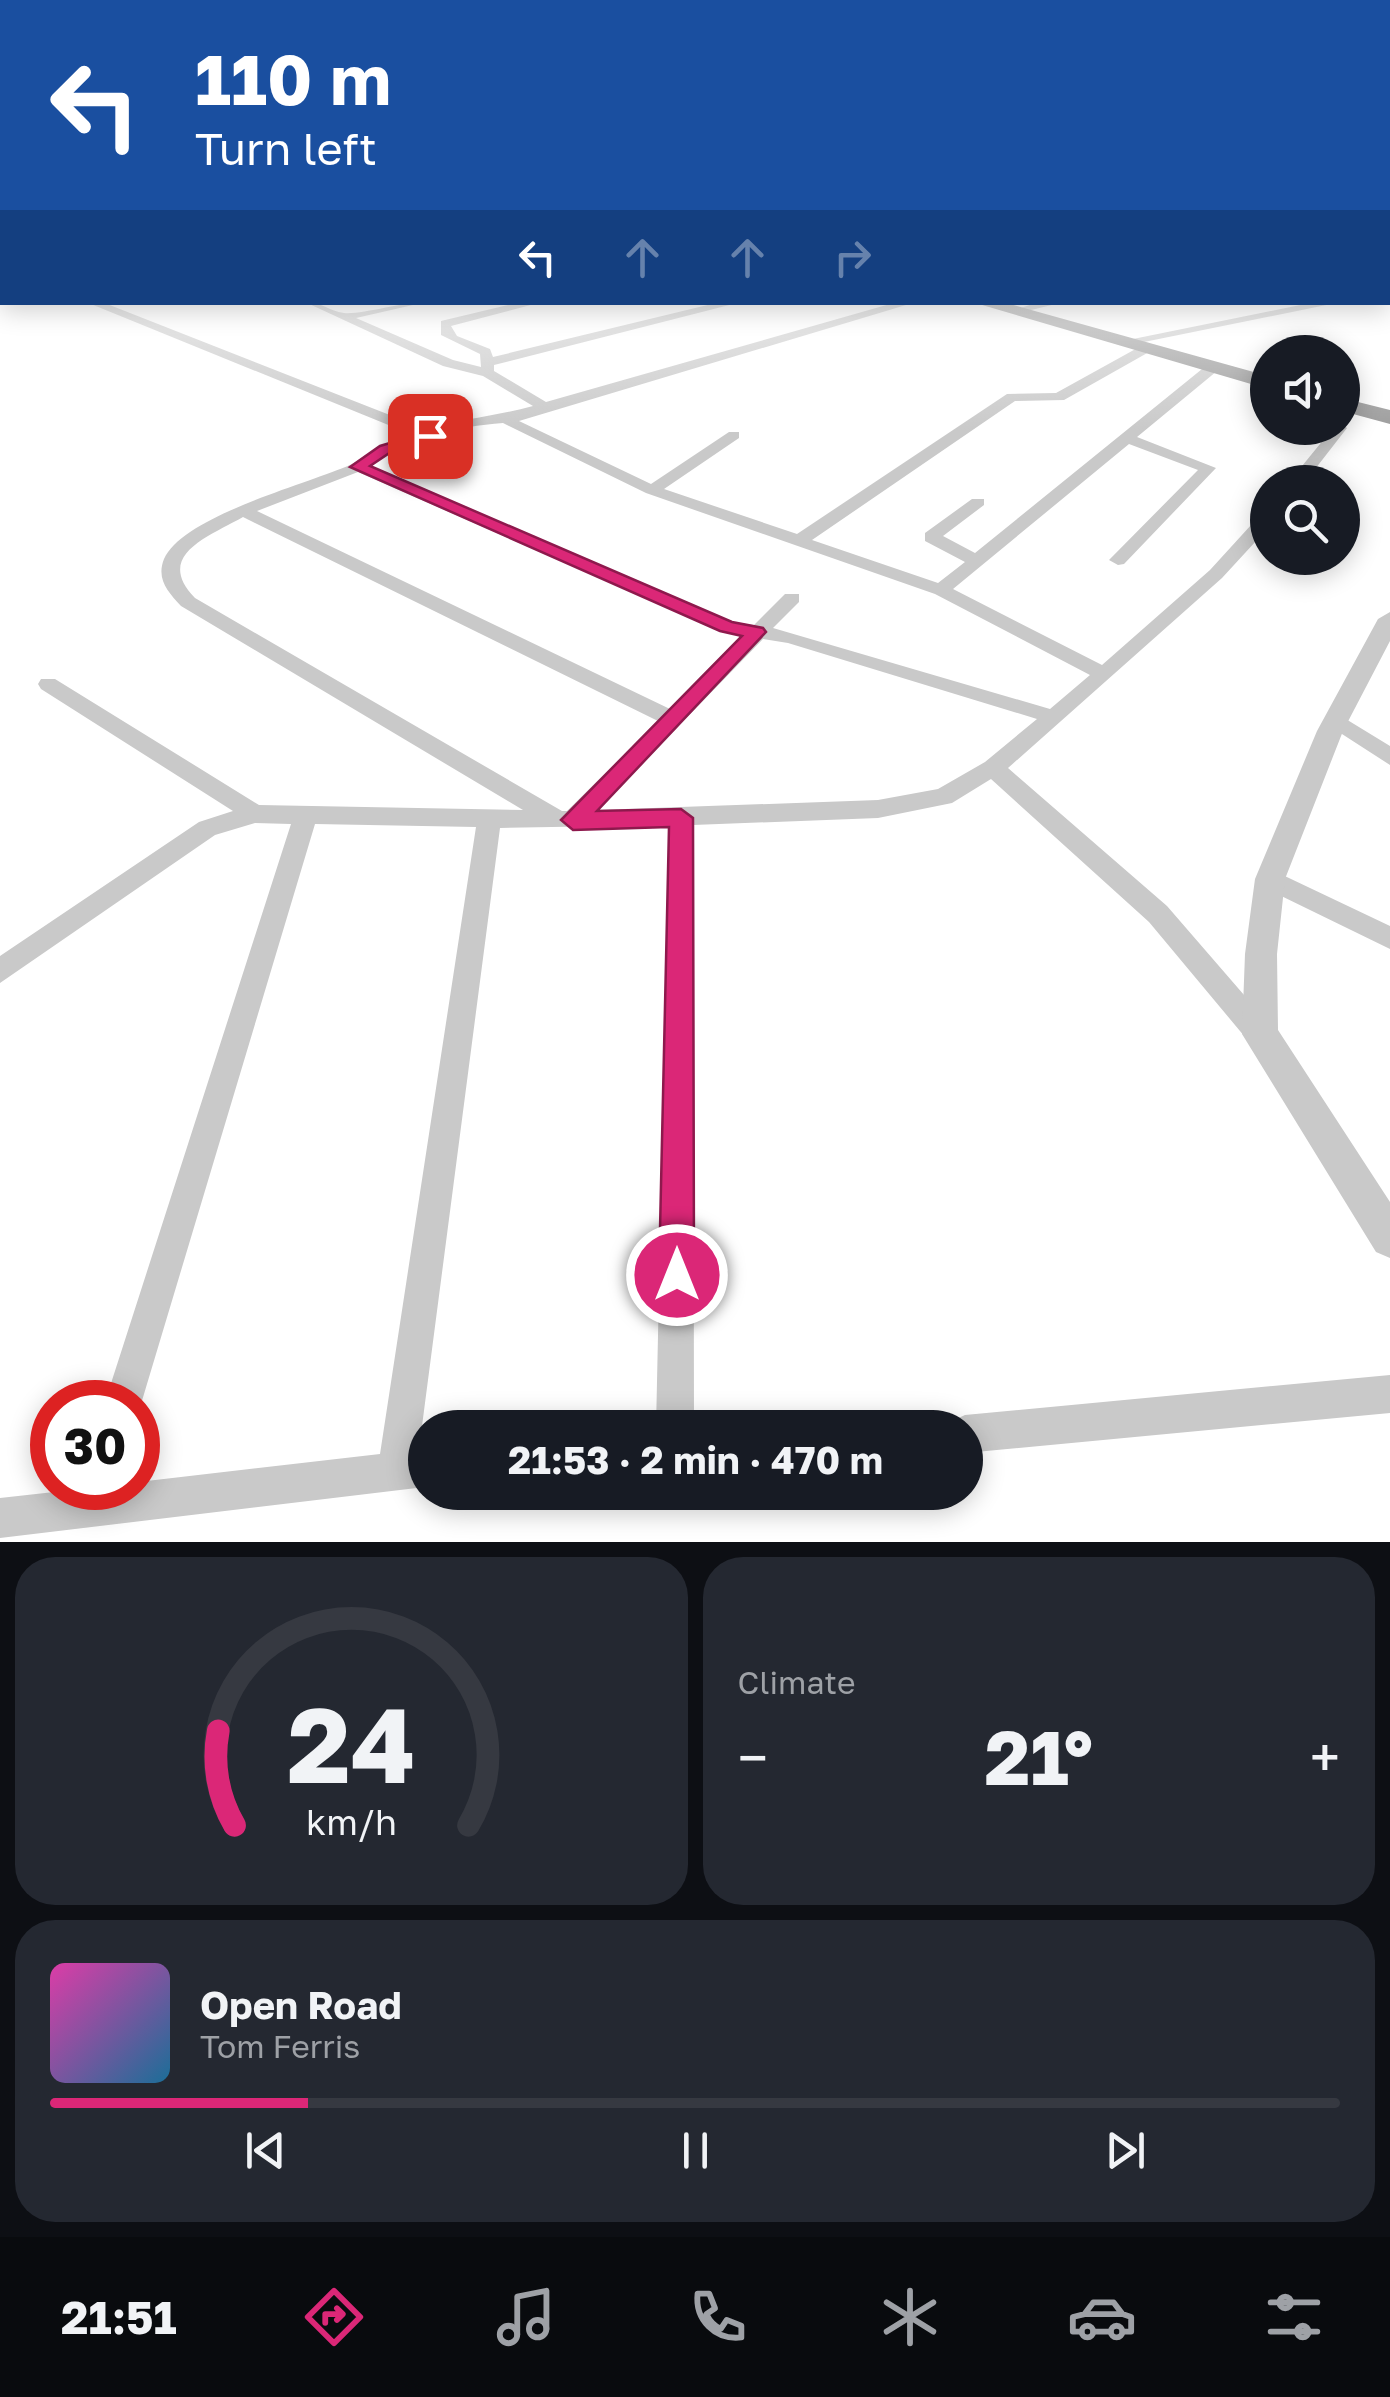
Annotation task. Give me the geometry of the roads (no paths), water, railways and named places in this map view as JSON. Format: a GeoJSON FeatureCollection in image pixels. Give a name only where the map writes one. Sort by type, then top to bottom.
{"type":"FeatureCollection","features":[{"type":"Feature","properties":{"kind":"highway"},"geometry":{"type":"LineString","coordinates":[[992,305],[1250,370]]}},
{"type":"Feature","properties":{"kind":"highway"},"geometry":{"type":"LineString","coordinates":[[1016,305],[1250,378]]}},
{"type":"Feature","properties":{"kind":"highway"},"geometry":{"type":"LineString","coordinates":[[1360,411],[1390,408]]}},
{"type":"Feature","properties":{"kind":"highway"},"geometry":{"type":"LineString","coordinates":[[1360,414],[1390,417]]}},
{"type":"Feature","properties":{"kind":"street"},"geometry":{"type":"LineString","coordinates":[[97,305],[394,426],[430,436]]}},
{"type":"Feature","properties":{"kind":"street"},"geometry":{"type":"LineString","coordinates":[[318,305],[448,364],[488,368],[702,306]]}},
{"type":"Feature","properties":{"kind":"street"},"geometry":{"type":"LineString","coordinates":[[347,316],[405,305]]}},
{"type":"Feature","properties":{"kind":"street"},"geometry":{"type":"LineString","coordinates":[[524,305],[444,324],[448,336],[483,350],[488,368],[545,406]]}},
{"type":"Feature","properties":{"kind":"street"},"geometry":{"type":"LineString","coordinates":[[566,820],[179,594],[169,572],[174,556],[190,540],[244,512],[358,467],[385,449],[468,422],[512,418],[900,305]]}},
{"type":"Feature","properties":{"kind":"street"},"geometry":{"type":"LineString","coordinates":[[1026,308],[1042,305]]}},
{"type":"Feature","properties":{"kind":"street"},"geometry":{"type":"LineString","coordinates":[[800,540],[1012,397],[1059,397],[1142,344],[1322,305]]}},
{"type":"Feature","properties":{"kind":"street"},"geometry":{"type":"LineString","coordinates":[[941,590],[1212,368]]}},
{"type":"Feature","properties":{"kind":"street"},"geometry":{"type":"LineString","coordinates":[[512,418],[510,422],[517,428],[652,490],[941,590],[1104,674]]}},
{"type":"Feature","properties":{"kind":"street"},"geometry":{"type":"LineString","coordinates":[[652,490],[734,435]]}},
{"type":"Feature","properties":{"kind":"street"},"geometry":{"type":"LineString","coordinates":[[1118,560],[1208,468],[1126,438]]}},
{"type":"Feature","properties":{"kind":"street"},"geometry":{"type":"LineString","coordinates":[[358,467],[727,626],[790,637],[1053,717]]}},
{"type":"Feature","properties":{"kind":"street"},"geometry":{"type":"LineString","coordinates":[[977,560],[930,537],[978,502]]}},
{"type":"Feature","properties":{"kind":"street"},"geometry":{"type":"LineString","coordinates":[[244,512],[674,720]]}},
{"type":"Feature","properties":{"kind":"street"},"geometry":{"type":"LineString","coordinates":[[0,971],[207,828],[255,814],[489,820],[681,818],[913,806],[944,797],[993,768],[1104,674],[1216,574],[1250,537]]}},
{"type":"Feature","properties":{"kind":"street"},"geometry":{"type":"LineString","coordinates":[[566,820],[674,720],[792,598]]}},
{"type":"Feature","properties":{"kind":"street"},"geometry":{"type":"LineString","coordinates":[[1260,1034],[1260,954],[1270,879],[1336,720],[1381,655],[1390,620]]}},
{"type":"Feature","properties":{"kind":"street"},"geometry":{"type":"LineString","coordinates":[[48,684],[255,814]]}},
{"type":"Feature","properties":{"kind":"street"},"geometry":{"type":"LineString","coordinates":[[1336,720],[1390,757]]}},
{"type":"Feature","properties":{"kind":"street"},"geometry":{"type":"LineString","coordinates":[[993,768],[1158,914],[1260,1034],[1390,1238]]}},
{"type":"Feature","properties":{"kind":"street"},"geometry":{"type":"LineString","coordinates":[[131,1380],[306,814]]}},
{"type":"Feature","properties":{"kind":"street"},"geometry":{"type":"LineString","coordinates":[[675,1410],[681,818]]}},
{"type":"Feature","properties":{"kind":"street"},"geometry":{"type":"LineString","coordinates":[[418,1410],[489,820]]}},
{"type":"Feature","properties":{"kind":"street"},"geometry":{"type":"LineString","coordinates":[[1270,879],[1390,938]]}},
{"type":"Feature","properties":{"kind":"street"},"geometry":{"type":"LineString","coordinates":[[983,1432],[1390,1394]]}},
{"type":"Feature","properties":{"kind":"street"},"geometry":{"type":"LineString","coordinates":[[160,1491],[408,1468]]}},
{"type":"Feature","properties":{"kind":"street"},"geometry":{"type":"LineString","coordinates":[[0,1518],[36,1510]]}}]}
